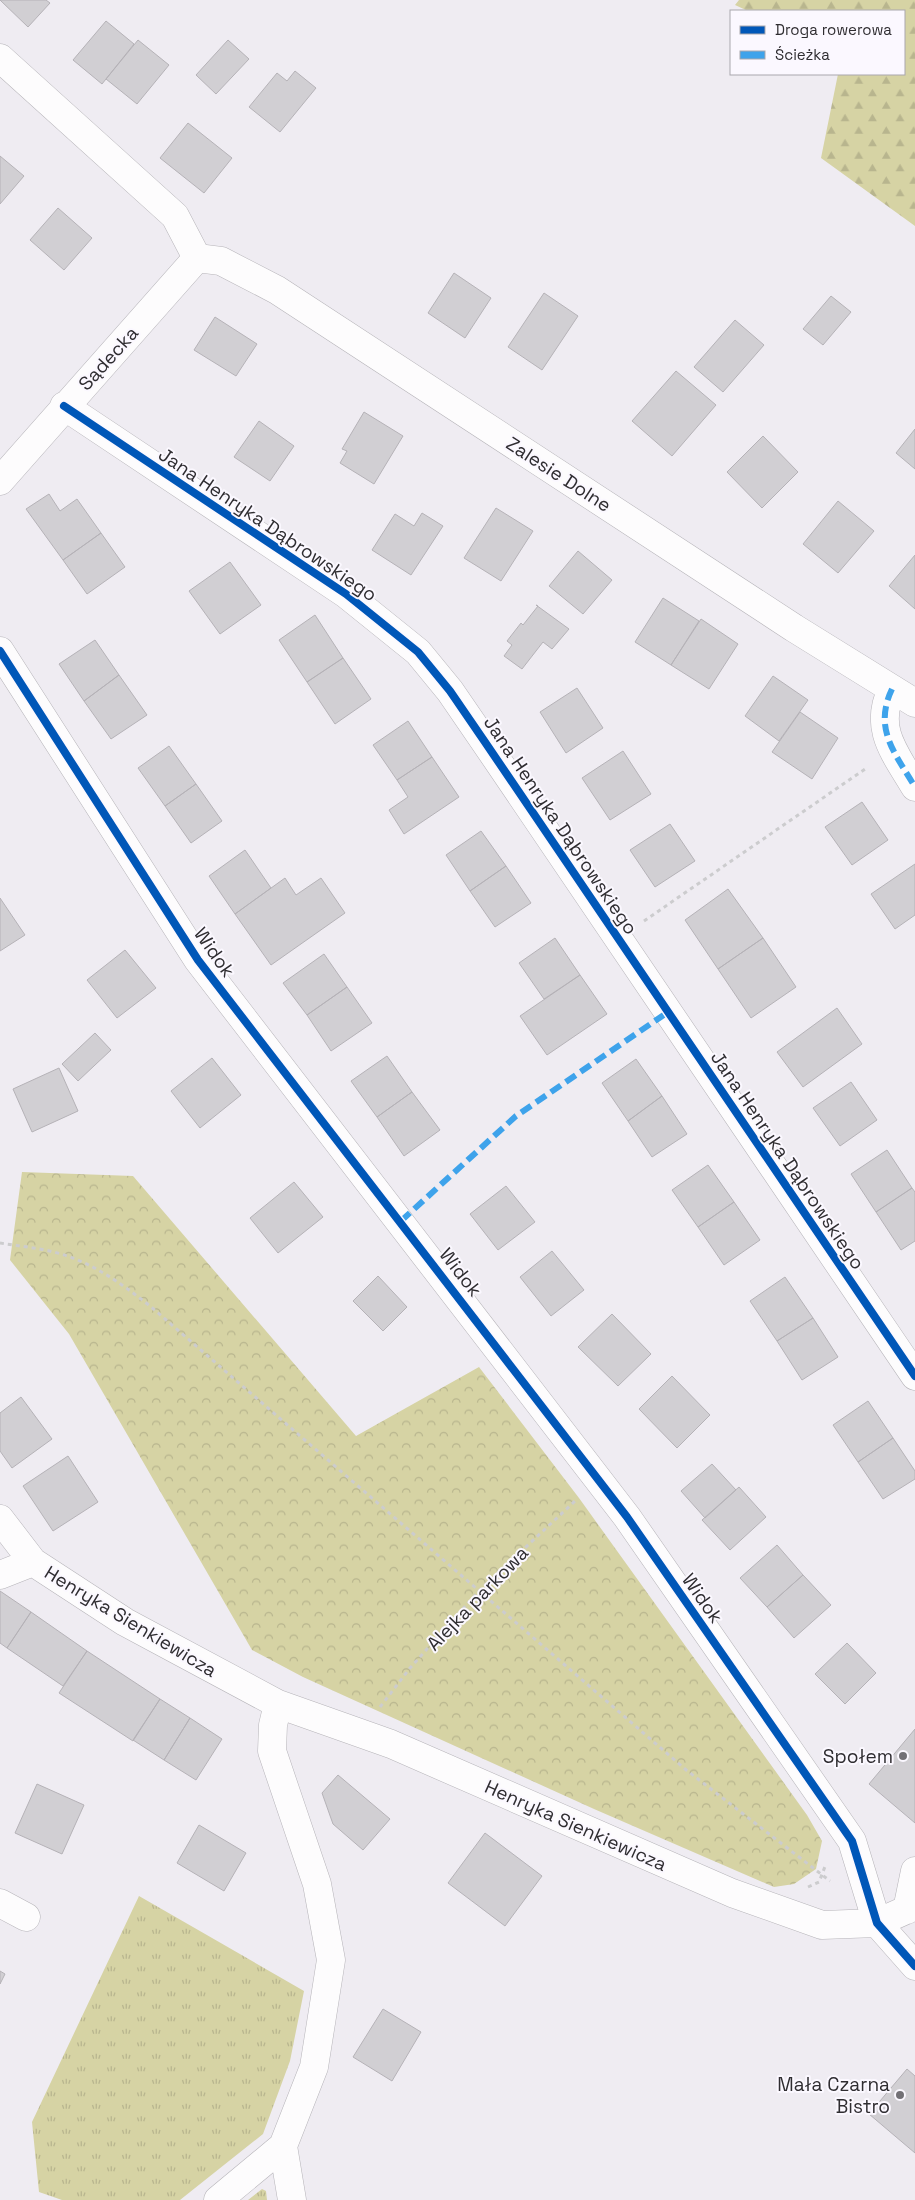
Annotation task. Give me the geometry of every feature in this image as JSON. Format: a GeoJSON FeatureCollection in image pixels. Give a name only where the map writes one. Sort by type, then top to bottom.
{"type":"FeatureCollection","features":[{"type":"Feature","properties":{"kind":"street"},"geometry":{"type":"LineString","coordinates":[[0,58],[175,216],[197,258]]}},
{"type":"Feature","properties":{"kind":"street","name":"Sądecka"},"geometry":{"type":"LineString","coordinates":[[0,480],[197,258]]}},
{"type":"Feature","properties":{"kind":"street","name":"Zalesie Dolne"},"geometry":{"type":"LineString","coordinates":[[197,258],[221,261],[277,290],[794,628],[915,703]]}},
{"type":"Feature","properties":{"kind":"street","name":"Jana Henryka Dąbrowskiego"},"geometry":{"type":"LineString","coordinates":[[64,406],[346,594],[418,652],[466,714],[620,938],[915,1376]]}},
{"type":"Feature","properties":{"kind":"street","name":"Widok"},"geometry":{"type":"LineString","coordinates":[[0,650],[198,960],[600,1480],[852,1841],[877,1923]]}},
{"type":"Feature","properties":{"kind":"street"},"geometry":{"type":"LineString","coordinates":[[892,689],[884,705],[884,732],[915,787]]}},
{"type":"Feature","properties":{"kind":"street","name":"Henryka Sienkiewicza"},"geometry":{"type":"LineString","coordinates":[[0,1518],[33,1562],[125,1622],[278,1704],[391,1744],[732,1893],[822,1925],[877,1923]]}},
{"type":"Feature","properties":{"kind":"street"},"geometry":{"type":"LineString","coordinates":[[0,1575],[33,1562]]}},
{"type":"Feature","properties":{"kind":"street"},"geometry":{"type":"LineString","coordinates":[[218,2200],[283,2146],[314,2067],[331,1960],[317,1884],[272,1751],[273,1725],[278,1704]]}},
{"type":"Feature","properties":{"kind":"street"},"geometry":{"type":"LineString","coordinates":[[915,1871],[911,1908],[877,1923],[915,1966]]}},
{"type":"Feature","properties":{"kind":"street"},"geometry":{"type":"LineString","coordinates":[[0,1903],[26,1917]]}},
{"type":"Feature","properties":{"kind":"street"},"geometry":{"type":"LineString","coordinates":[[283,2146],[292,2200]]}},
{"type":"Feature","properties":{"kind":"path"},"geometry":{"type":"LineString","coordinates":[[620,938],[893,750]]}},
{"type":"Feature","properties":{"kind":"path"},"geometry":{"type":"LineString","coordinates":[[0,1243],[36,1249],[76,1259],[112,1277],[188,1338],[240,1386],[685,1769],[836,1885]]}},
{"type":"Feature","properties":{"kind":"green space"},"geometry":{"type":"Polygon","coordinates":[[[739,0],[915,0],[915,226],[821,158],[838,75],[905,75],[905,10],[746,10],[735,5],[739,0]]]}},
{"type":"Feature","properties":{"kind":"green space"},"geometry":{"type":"Polygon","coordinates":[[[22,1172],[133,1176],[356,1436],[479,1367],[579,1498],[807,1815],[822,1841],[816,1869],[794,1884],[774,1887],[594,1809],[303,1677],[252,1650],[69,1334],[10,1260],[22,1172]]]}},
{"type":"Feature","properties":{"kind":"green space"},"geometry":{"type":"Polygon","coordinates":[[[139,1896],[304,1991],[290,2061],[263,2134],[180,2200],[62,2200],[39,2192],[32,2122],[139,1896]]]}},
{"type":"Feature","properties":{"kind":"green space"},"geometry":{"type":"Polygon","coordinates":[[[262,2189],[266,2191],[267,2200],[248,2200],[262,2189]]]}},
{"type":"Feature","properties":{"kind":"building"},"geometry":{"type":"Polygon","coordinates":[[[0,0],[46,0],[50,3],[28,27],[0,0]]]}},
{"type":"Feature","properties":{"kind":"building"},"geometry":{"type":"Polygon","coordinates":[[[106,21],[134,44],[102,84],[73,60],[106,21]]]}},
{"type":"Feature","properties":{"kind":"building"},"geometry":{"type":"Polygon","coordinates":[[[138,40],[169,65],[137,104],[106,79],[138,40]]]}},
{"type":"Feature","properties":{"kind":"building"},"geometry":{"type":"Polygon","coordinates":[[[228,40],[249,59],[216,94],[196,75],[228,40]]]}},
{"type":"Feature","properties":{"kind":"building"},"geometry":{"type":"Polygon","coordinates":[[[295,71],[316,88],[280,132],[249,107],[277,73],[287,81],[295,71]]]}},
{"type":"Feature","properties":{"kind":"building"},"geometry":{"type":"Polygon","coordinates":[[[188,123],[232,158],[204,193],[160,158],[188,123]]]}},
{"type":"Feature","properties":{"kind":"building"},"geometry":{"type":"Polygon","coordinates":[[[0,156],[24,176],[0,204],[0,156]]]}},
{"type":"Feature","properties":{"kind":"building"},"geometry":{"type":"Polygon","coordinates":[[[58,208],[92,238],[64,270],[30,240],[58,208]]]}},
{"type":"Feature","properties":{"kind":"building"},"geometry":{"type":"Polygon","coordinates":[[[454,273],[491,298],[465,338],[428,313],[454,273]]]}},
{"type":"Feature","properties":{"kind":"building"},"geometry":{"type":"Polygon","coordinates":[[[544,293],[578,316],[542,370],[508,347],[544,293]]]}},
{"type":"Feature","properties":{"kind":"building"},"geometry":{"type":"Polygon","coordinates":[[[831,296],[851,312],[823,345],[803,329],[831,296]]]}},
{"type":"Feature","properties":{"kind":"building"},"geometry":{"type":"Polygon","coordinates":[[[215,317],[257,344],[236,376],[194,350],[215,317]]]}},
{"type":"Feature","properties":{"kind":"building"},"geometry":{"type":"Polygon","coordinates":[[[735,320],[764,345],[723,392],[694,367],[735,320]]]}},
{"type":"Feature","properties":{"kind":"building"},"geometry":{"type":"Polygon","coordinates":[[[676,371],[716,405],[672,456],[632,421],[676,371]]]}},
{"type":"Feature","properties":{"kind":"building"},"geometry":{"type":"Polygon","coordinates":[[[364,412],[403,436],[374,484],[340,463],[347,451],[342,449],[364,412]]]}},
{"type":"Feature","properties":{"kind":"building"},"geometry":{"type":"Polygon","coordinates":[[[259,421],[294,446],[270,481],[234,457],[259,421]]]}},
{"type":"Feature","properties":{"kind":"building"},"geometry":{"type":"Polygon","coordinates":[[[915,429],[915,469],[896,453],[915,429]]]}},
{"type":"Feature","properties":{"kind":"building"},"geometry":{"type":"Polygon","coordinates":[[[763,436],[798,472],[762,508],[727,472],[763,436]]]}},
{"type":"Feature","properties":{"kind":"building"},"geometry":{"type":"Polygon","coordinates":[[[49,494],[60,511],[77,499],[101,533],[63,560],[26,509],[49,494]]]}},
{"type":"Feature","properties":{"kind":"building"},"geometry":{"type":"Polygon","coordinates":[[[838,501],[874,531],[838,573],[803,544],[838,501]]]}},
{"type":"Feature","properties":{"kind":"building"},"geometry":{"type":"Polygon","coordinates":[[[496,508],[533,531],[501,581],[464,558],[496,508]]]}},
{"type":"Feature","properties":{"kind":"building"},"geometry":{"type":"Polygon","coordinates":[[[422,513],[443,526],[411,575],[372,550],[395,514],[414,526],[422,513]]]}},
{"type":"Feature","properties":{"kind":"building"},"geometry":{"type":"Polygon","coordinates":[[[101,533],[125,567],[87,594],[63,560],[101,533]]]}},
{"type":"Feature","properties":{"kind":"building"},"geometry":{"type":"Polygon","coordinates":[[[578,551],[612,580],[583,614],[549,586],[578,551]]]}},
{"type":"Feature","properties":{"kind":"building"},"geometry":{"type":"Polygon","coordinates":[[[915,555],[915,609],[889,586],[915,555]]]}},
{"type":"Feature","properties":{"kind":"building"},"geometry":{"type":"Polygon","coordinates":[[[230,562],[261,605],[220,634],[189,591],[230,562]]]}},
{"type":"Feature","properties":{"kind":"building"},"geometry":{"type":"Polygon","coordinates":[[[663,598],[699,621],[671,665],[635,642],[663,598]]]}},
{"type":"Feature","properties":{"kind":"building"},"geometry":{"type":"Polygon","coordinates":[[[538,606],[569,629],[552,649],[543,642],[522,669],[504,656],[512,645],[507,641],[538,606]]]}},
{"type":"Feature","properties":{"kind":"building"},"geometry":{"type":"Polygon","coordinates":[[[315,615],[343,658],[307,682],[279,640],[315,615]]]}},
{"type":"Feature","properties":{"kind":"building"},"geometry":{"type":"Polygon","coordinates":[[[701,619],[738,644],[709,689],[671,665],[701,619]]]}},
{"type":"Feature","properties":{"kind":"building"},"geometry":{"type":"Polygon","coordinates":[[[95,640],[119,675],[84,701],[59,664],[95,640]]]}},
{"type":"Feature","properties":{"kind":"building"},"geometry":{"type":"Polygon","coordinates":[[[343,658],[371,699],[335,724],[307,682],[343,658]]]}},
{"type":"Feature","properties":{"kind":"building"},"geometry":{"type":"Polygon","coordinates":[[[119,675],[147,715],[111,739],[84,701],[119,675]]]}},
{"type":"Feature","properties":{"kind":"building"},"geometry":{"type":"Polygon","coordinates":[[[773,676],[808,700],[779,741],[745,716],[773,676]]]}},
{"type":"Feature","properties":{"kind":"building"},"geometry":{"type":"Polygon","coordinates":[[[577,688],[603,728],[566,753],[540,712],[577,688]]]}},
{"type":"Feature","properties":{"kind":"building"},"geometry":{"type":"Polygon","coordinates":[[[800,712],[838,738],[812,779],[772,752],[800,712]]]}},
{"type":"Feature","properties":{"kind":"building"},"geometry":{"type":"Polygon","coordinates":[[[408,721],[432,757],[397,780],[373,745],[408,721]]]}},
{"type":"Feature","properties":{"kind":"building"},"geometry":{"type":"Polygon","coordinates":[[[169,746],[196,784],[165,806],[138,768],[169,746]]]}},
{"type":"Feature","properties":{"kind":"building"},"geometry":{"type":"Polygon","coordinates":[[[623,751],[651,794],[610,820],[582,778],[623,751]]]}},
{"type":"Feature","properties":{"kind":"building"},"geometry":{"type":"Polygon","coordinates":[[[432,757],[459,797],[404,834],[389,810],[408,797],[397,780],[432,757]]]}},
{"type":"Feature","properties":{"kind":"building"},"geometry":{"type":"Polygon","coordinates":[[[196,784],[222,821],[191,843],[165,806],[196,784]]]}},
{"type":"Feature","properties":{"kind":"building"},"geometry":{"type":"Polygon","coordinates":[[[862,802],[888,840],[852,865],[825,827],[862,802]]]}},
{"type":"Feature","properties":{"kind":"building"},"geometry":{"type":"Polygon","coordinates":[[[670,824],[695,861],[655,887],[630,850],[670,824]]]}},
{"type":"Feature","properties":{"kind":"building"},"geometry":{"type":"Polygon","coordinates":[[[481,831],[506,866],[470,891],[446,855],[481,831]]]}},
{"type":"Feature","properties":{"kind":"building"},"geometry":{"type":"Polygon","coordinates":[[[245,850],[271,888],[235,914],[209,876],[245,850]]]}},
{"type":"Feature","properties":{"kind":"building"},"geometry":{"type":"Polygon","coordinates":[[[915,864],[915,915],[895,929],[871,894],[915,864]]]}},
{"type":"Feature","properties":{"kind":"building"},"geometry":{"type":"Polygon","coordinates":[[[506,866],[531,903],[495,927],[470,891],[506,866]]]}},
{"type":"Feature","properties":{"kind":"building"},"geometry":{"type":"Polygon","coordinates":[[[285,878],[296,895],[321,878],[345,913],[271,965],[235,914],[285,878]]]}},
{"type":"Feature","properties":{"kind":"building"},"geometry":{"type":"Polygon","coordinates":[[[728,889],[763,938],[718,969],[685,920],[728,889]]]}},
{"type":"Feature","properties":{"kind":"building"},"geometry":{"type":"Polygon","coordinates":[[[0,898],[25,935],[0,951],[0,898]]]}},
{"type":"Feature","properties":{"kind":"building"},"geometry":{"type":"Polygon","coordinates":[[[555,938],[580,975],[544,999],[519,963],[555,938]]]}},
{"type":"Feature","properties":{"kind":"building"},"geometry":{"type":"Polygon","coordinates":[[[763,938],[796,987],[751,1018],[718,969],[763,938]]]}},
{"type":"Feature","properties":{"kind":"building"},"geometry":{"type":"Polygon","coordinates":[[[125,950],[156,988],[117,1018],[87,980],[125,950]]]}},
{"type":"Feature","properties":{"kind":"building"},"geometry":{"type":"Polygon","coordinates":[[[324,954],[347,987],[307,1015],[283,983],[324,954]]]}},
{"type":"Feature","properties":{"kind":"building"},"geometry":{"type":"Polygon","coordinates":[[[580,975],[607,1014],[547,1055],[520,1016],[580,975]]]}},
{"type":"Feature","properties":{"kind":"building"},"geometry":{"type":"Polygon","coordinates":[[[347,987],[372,1023],[331,1051],[307,1015],[347,987]]]}},
{"type":"Feature","properties":{"kind":"building"},"geometry":{"type":"Polygon","coordinates":[[[837,1008],[862,1044],[803,1087],[777,1052],[837,1008]]]}},
{"type":"Feature","properties":{"kind":"building"},"geometry":{"type":"Polygon","coordinates":[[[95,1033],[111,1050],[78,1081],[62,1064],[95,1033]]]}},
{"type":"Feature","properties":{"kind":"building"},"geometry":{"type":"Polygon","coordinates":[[[387,1056],[412,1092],[377,1117],[351,1081],[387,1056]]]}},
{"type":"Feature","properties":{"kind":"building"},"geometry":{"type":"Polygon","coordinates":[[[212,1058],[241,1095],[200,1128],[171,1091],[212,1058]]]}},
{"type":"Feature","properties":{"kind":"building"},"geometry":{"type":"Polygon","coordinates":[[[636,1059],[662,1096],[628,1121],[602,1083],[636,1059]]]}},
{"type":"Feature","properties":{"kind":"building"},"geometry":{"type":"Polygon","coordinates":[[[59,1068],[78,1111],[32,1132],[13,1089],[59,1068]]]}},
{"type":"Feature","properties":{"kind":"building"},"geometry":{"type":"Polygon","coordinates":[[[851,1082],[877,1120],[840,1146],[813,1108],[851,1082]]]}},
{"type":"Feature","properties":{"kind":"building"},"geometry":{"type":"Polygon","coordinates":[[[412,1092],[440,1130],[404,1156],[377,1117],[412,1092]]]}},
{"type":"Feature","properties":{"kind":"building"},"geometry":{"type":"Polygon","coordinates":[[[662,1096],[687,1134],[652,1157],[628,1121],[662,1096]]]}},
{"type":"Feature","properties":{"kind":"building"},"geometry":{"type":"Polygon","coordinates":[[[887,1150],[912,1188],[876,1212],[851,1174],[887,1150]]]}},
{"type":"Feature","properties":{"kind":"building"},"geometry":{"type":"Polygon","coordinates":[[[708,1165],[734,1202],[698,1227],[672,1190],[708,1165]]]}},
{"type":"Feature","properties":{"kind":"building"},"geometry":{"type":"Polygon","coordinates":[[[294,1182],[323,1217],[278,1253],[250,1218],[294,1182]]]}},
{"type":"Feature","properties":{"kind":"building"},"geometry":{"type":"Polygon","coordinates":[[[506,1186],[535,1222],[498,1250],[470,1214],[506,1186]]]}},
{"type":"Feature","properties":{"kind":"building"},"geometry":{"type":"Polygon","coordinates":[[[912,1188],[915,1192],[915,1241],[901,1250],[876,1212],[912,1188]]]}},
{"type":"Feature","properties":{"kind":"building"},"geometry":{"type":"Polygon","coordinates":[[[734,1202],[760,1240],[724,1265],[698,1227],[734,1202]]]}},
{"type":"Feature","properties":{"kind":"building"},"geometry":{"type":"Polygon","coordinates":[[[552,1251],[584,1290],[551,1316],[520,1277],[552,1251]]]}},
{"type":"Feature","properties":{"kind":"building"},"geometry":{"type":"Polygon","coordinates":[[[378,1276],[407,1307],[383,1331],[353,1301],[378,1276]]]}},
{"type":"Feature","properties":{"kind":"building"},"geometry":{"type":"Polygon","coordinates":[[[785,1277],[813,1318],[777,1341],[750,1301],[785,1277]]]}},
{"type":"Feature","properties":{"kind":"building"},"geometry":{"type":"Polygon","coordinates":[[[612,1314],[651,1354],[618,1386],[578,1347],[612,1314]]]}},
{"type":"Feature","properties":{"kind":"building"},"geometry":{"type":"Polygon","coordinates":[[[813,1318],[838,1357],[802,1380],[777,1341],[813,1318]]]}},
{"type":"Feature","properties":{"kind":"building"},"geometry":{"type":"Polygon","coordinates":[[[672,1376],[710,1415],[677,1448],[639,1409],[672,1376]]]}},
{"type":"Feature","properties":{"kind":"building"},"geometry":{"type":"Polygon","coordinates":[[[21,1397],[52,1439],[12,1468],[0,1451],[0,1413],[21,1397]]]}},
{"type":"Feature","properties":{"kind":"building"},"geometry":{"type":"Polygon","coordinates":[[[868,1401],[893,1438],[858,1462],[833,1425],[868,1401]]]}},
{"type":"Feature","properties":{"kind":"building"},"geometry":{"type":"Polygon","coordinates":[[[893,1438],[915,1471],[915,1479],[883,1499],[858,1462],[893,1438]]]}},
{"type":"Feature","properties":{"kind":"building"},"geometry":{"type":"Polygon","coordinates":[[[68,1456],[98,1502],[53,1531],[23,1486],[68,1456]]]}},
{"type":"Feature","properties":{"kind":"building"},"geometry":{"type":"Polygon","coordinates":[[[712,1464],[736,1490],[705,1518],[681,1491],[712,1464]]]}},
{"type":"Feature","properties":{"kind":"building"},"geometry":{"type":"Polygon","coordinates":[[[739,1487],[766,1517],[730,1550],[702,1520],[739,1487]]]}},
{"type":"Feature","properties":{"kind":"building"},"geometry":{"type":"Polygon","coordinates":[[[777,1545],[803,1575],[767,1607],[740,1578],[777,1545]]]}},
{"type":"Feature","properties":{"kind":"building"},"geometry":{"type":"Polygon","coordinates":[[[803,1575],[831,1605],[794,1638],[767,1607],[803,1575]]]}},
{"type":"Feature","properties":{"kind":"building"},"geometry":{"type":"Polygon","coordinates":[[[0,1591],[31,1612],[7,1648],[0,1643],[0,1591]]]}},
{"type":"Feature","properties":{"kind":"building"},"geometry":{"type":"Polygon","coordinates":[[[31,1612],[87,1651],[63,1686],[7,1648],[31,1612]]]}},
{"type":"Feature","properties":{"kind":"building"},"geometry":{"type":"Polygon","coordinates":[[[847,1643],[876,1673],[845,1704],[815,1674],[847,1643]]]}},
{"type":"Feature","properties":{"kind":"building"},"geometry":{"type":"Polygon","coordinates":[[[87,1651],[160,1699],[133,1741],[59,1693],[87,1651]]]}},
{"type":"Feature","properties":{"kind":"building"},"geometry":{"type":"Polygon","coordinates":[[[160,1699],[190,1718],[164,1760],[133,1740],[160,1699]]]}},
{"type":"Feature","properties":{"kind":"building"},"geometry":{"type":"Polygon","coordinates":[[[190,1718],[222,1739],[196,1780],[164,1760],[190,1718]]]}},
{"type":"Feature","properties":{"kind":"building","name":"Społem"},"geometry":{"type":"Polygon","coordinates":[[[915,1729],[915,1823],[869,1784],[915,1729]]]}},
{"type":"Feature","properties":{"kind":"building"},"geometry":{"type":"Polygon","coordinates":[[[338,1775],[390,1819],[363,1850],[333,1824],[322,1793],[338,1775]]]}},
{"type":"Feature","properties":{"kind":"building"},"geometry":{"type":"Polygon","coordinates":[[[37,1784],[84,1805],[62,1854],[15,1833],[37,1784]]]}},
{"type":"Feature","properties":{"kind":"building"},"geometry":{"type":"Polygon","coordinates":[[[199,1825],[246,1853],[224,1891],[177,1863],[199,1825]]]}},
{"type":"Feature","properties":{"kind":"building"},"geometry":{"type":"Polygon","coordinates":[[[485,1833],[542,1876],[505,1926],[448,1883],[485,1833]]]}},
{"type":"Feature","properties":{"kind":"building"},"geometry":{"type":"Polygon","coordinates":[[[0,1971],[5,1974],[0,1984],[0,1971]]]}},
{"type":"Feature","properties":{"kind":"building"},"geometry":{"type":"Polygon","coordinates":[[[383,2009],[421,2032],[392,2081],[353,2057],[383,2009]]]}},
{"type":"Feature","properties":{"kind":"building","name":"Mała Czarna Bistro"},"geometry":{"type":"Polygon","coordinates":[[[907,2069],[915,2076],[915,2153],[869,2114],[907,2069]]]}},
{"type":"Feature","properties":{"kind":"marked path"},"geometry":{"type":"LineString","coordinates":[[892,689],[885,716],[886,729],[894,752],[915,787]]}},
{"type":"Feature","properties":{"kind":"marked path"},"geometry":{"type":"LineString","coordinates":[[401,1221],[516,1116],[668,1012]]}},
{"type":"Feature","properties":{"kind":"cycle path"},"geometry":{"type":"LineString","coordinates":[[64,406],[346,594],[418,652],[450,691],[915,1376]]}},
{"type":"Feature","properties":{"kind":"cycle path"},"geometry":{"type":"LineString","coordinates":[[0,651],[198,960],[627,1517],[852,1841],[877,1923],[915,1966]]}},
{"type":"Feature","properties":{"kind":"place","name":"Społem"},"geometry":{"type":"Point","coordinates":[903,1756]}},
{"type":"Feature","properties":{"kind":"place","name":"Mała Czarna Bistro"},"geometry":{"type":"Point","coordinates":[900,2095]}}]}
